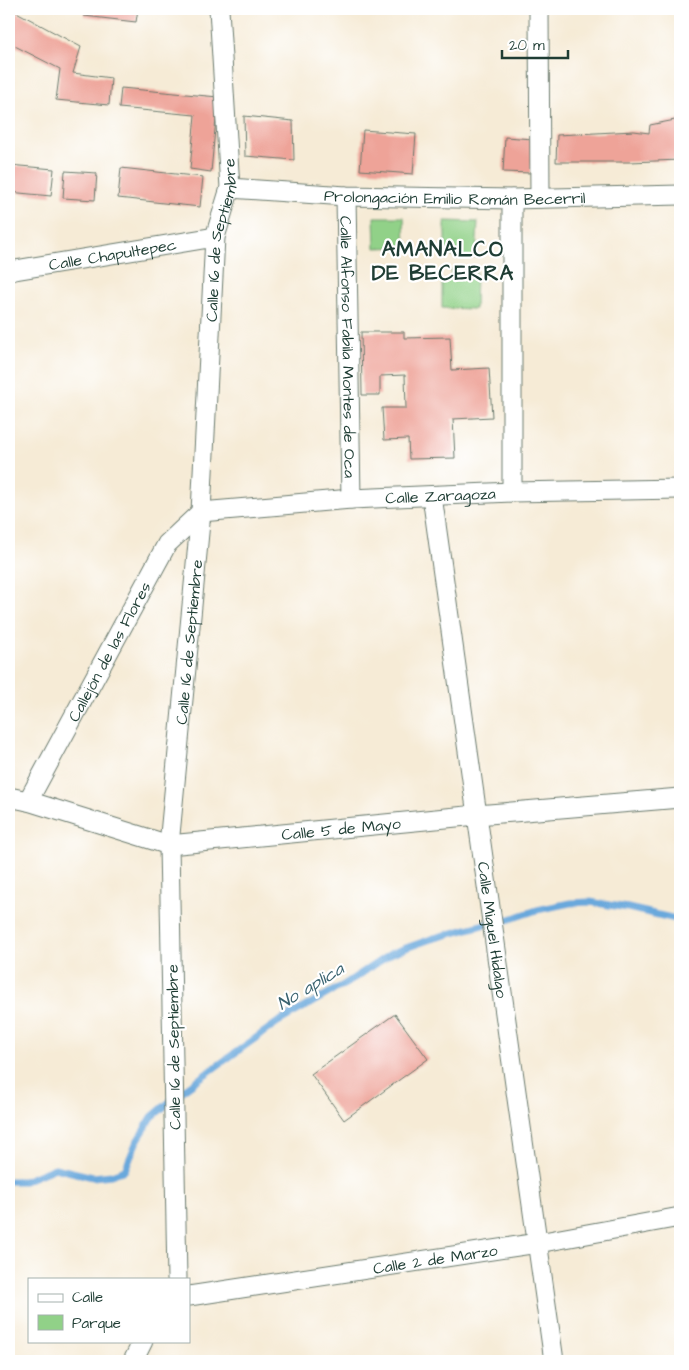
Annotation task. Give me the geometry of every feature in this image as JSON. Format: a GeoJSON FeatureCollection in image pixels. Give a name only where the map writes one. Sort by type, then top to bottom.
{"type":"FeatureCollection","features":[{"type":"Feature","properties":{"kind":"street","name":"Calle 16 de Septiembre"},"geometry":{"type":"LineString","coordinates":[[177,1278],[169,846],[201,512],[215,237],[230,188],[219,9]]}},
{"type":"Feature","properties":{"kind":"street"},"geometry":{"type":"LineString","coordinates":[[539,9],[540,198]]}},
{"type":"Feature","properties":{"kind":"street","name":"Prolongación Emilio Román Becerril"},"geometry":{"type":"LineString","coordinates":[[230,188],[346,196],[512,200],[680,195]]}},
{"type":"Feature","properties":{"kind":"street","name":"Calle Alfonso Fabila Montes de Oca"},"geometry":{"type":"LineString","coordinates":[[346,196],[351,499]]}},
{"type":"Feature","properties":{"kind":"street"},"geometry":{"type":"LineString","coordinates":[[512,200],[512,492]]}},
{"type":"Feature","properties":{"kind":"street","name":"Calle Chapultepec"},"geometry":{"type":"LineString","coordinates":[[9,272],[215,237]]}},
{"type":"Feature","properties":{"kind":"street","name":"Calle Zaragoza"},"geometry":{"type":"LineString","coordinates":[[201,512],[351,499],[512,492],[680,489]]}},
{"type":"Feature","properties":{"kind":"street","name":"Calle Miguel Hidalgo"},"geometry":{"type":"LineString","coordinates":[[432,496],[554,1361]]}},
{"type":"Feature","properties":{"kind":"street","name":"Callejón de las Flores"},"geometry":{"type":"LineString","coordinates":[[28,801],[167,544],[201,512]]}},
{"type":"Feature","properties":{"kind":"street","name":"Calle 5 de Mayo"},"geometry":{"type":"LineString","coordinates":[[9,797],[28,801],[169,846],[477,815],[680,798]]}},
{"type":"Feature","properties":{"kind":"street","name":"Calle 2 de Marzo"},"geometry":{"type":"LineString","coordinates":[[190,1296],[538,1244],[680,1216]]}},
{"type":"Feature","properties":{"kind":"street"},"geometry":{"type":"LineString","coordinates":[[133,1361],[142,1342]]}},
{"type":"Feature","properties":{"kind":"green space"},"geometry":{"type":"Polygon","coordinates":[[[374,217],[404,217],[405,247],[375,248],[374,217]]]}},
{"type":"Feature","properties":{"kind":"green space"},"geometry":{"type":"Polygon","coordinates":[[[445,221],[478,222],[476,257],[451,256],[445,247],[445,221]]]}},
{"type":"Feature","properties":{"kind":"green space"},"geometry":{"type":"Polygon","coordinates":[[[451,270],[476,271],[475,309],[442,308],[442,283],[450,277],[451,270]]]}},
{"type":"Feature","properties":{"kind":"building"},"geometry":{"type":"Polygon","coordinates":[[[9,9],[81,47],[73,73],[111,78],[109,105],[56,100],[60,69],[9,43],[9,9]]]}},
{"type":"Feature","properties":{"kind":"building"},"geometry":{"type":"Polygon","coordinates":[[[85,9],[138,9],[136,22],[84,16],[85,9]]]}},
{"type":"Feature","properties":{"kind":"building"},"geometry":{"type":"Polygon","coordinates":[[[121,88],[218,97],[211,172],[190,169],[195,115],[119,108],[121,88]]]}},
{"type":"Feature","properties":{"kind":"building"},"geometry":{"type":"Polygon","coordinates":[[[244,116],[293,121],[294,160],[245,156],[244,116]]]}},
{"type":"Feature","properties":{"kind":"building"},"geometry":{"type":"Polygon","coordinates":[[[680,119],[680,160],[556,162],[557,135],[634,131],[649,133],[650,125],[680,119]]]}},
{"type":"Feature","properties":{"kind":"building"},"geometry":{"type":"Polygon","coordinates":[[[363,130],[416,134],[413,174],[360,170],[363,130]]]}},
{"type":"Feature","properties":{"kind":"building"},"geometry":{"type":"Polygon","coordinates":[[[505,137],[533,139],[531,173],[503,172],[505,137]]]}},
{"type":"Feature","properties":{"kind":"building"},"geometry":{"type":"Polygon","coordinates":[[[9,165],[54,169],[51,196],[9,192],[9,165]]]}},
{"type":"Feature","properties":{"kind":"building"},"geometry":{"type":"Polygon","coordinates":[[[121,168],[203,177],[200,207],[118,198],[121,168]]]}},
{"type":"Feature","properties":{"kind":"building"},"geometry":{"type":"Polygon","coordinates":[[[65,171],[97,173],[95,200],[63,198],[65,171]]]}},
{"type":"Feature","properties":{"kind":"building"},"geometry":{"type":"Polygon","coordinates":[[[361,332],[404,332],[404,338],[450,337],[452,370],[489,368],[492,417],[453,419],[455,458],[409,459],[408,439],[384,440],[382,408],[406,408],[405,375],[380,376],[380,395],[362,395],[361,332]]]}},
{"type":"Feature","properties":{"kind":"building"},"geometry":{"type":"Polygon","coordinates":[[[395,1014],[428,1059],[344,1120],[311,1074],[395,1014]]]}},
{"type":"Feature","properties":{"kind":"waterway","name":"No aplica"},"geometry":{"type":"LineString","coordinates":[[9,1181],[24,1181],[55,1168],[93,1177],[111,1175],[125,1170],[136,1143],[152,1117],[185,1089],[278,1022],[345,984],[392,953],[431,939],[570,903],[590,902],[628,908],[680,920]]}},
{"type":"Feature","properties":{"kind":"district","name":"AMANALCO DE BECERRA"},"geometry":{"type":"Point","coordinates":[443,261]}}]}
